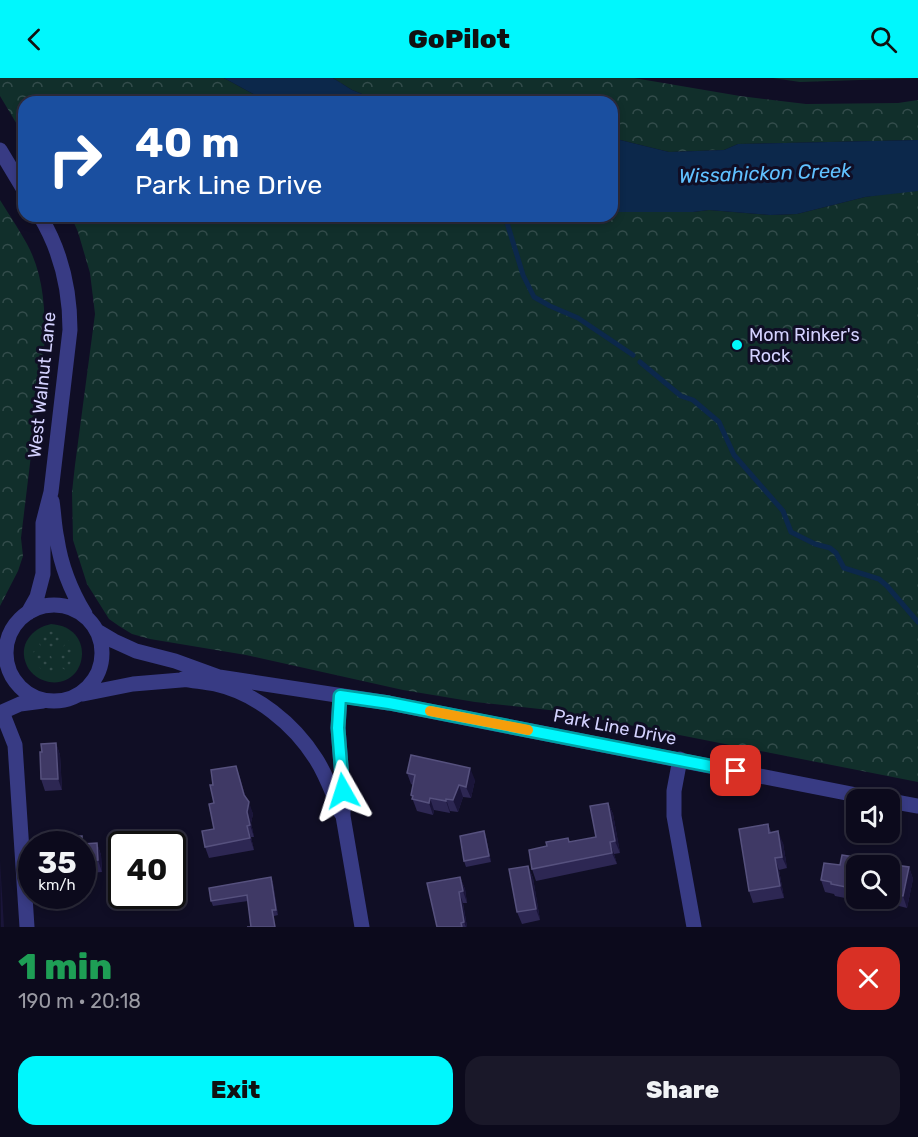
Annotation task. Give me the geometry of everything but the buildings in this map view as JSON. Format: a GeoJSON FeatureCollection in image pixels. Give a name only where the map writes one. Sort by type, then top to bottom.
{"type":"FeatureCollection","features":[{"type":"Feature","properties":{"kind":"street"},"geometry":{"type":"LineString","coordinates":[[0,150],[18,180]]}},
{"type":"Feature","properties":{"kind":"street","name":"West Walnut Lane"},"geometry":{"type":"LineString","coordinates":[[28,613],[41,585],[44,523],[51,492],[70,310],[63,271],[43,222]]}},
{"type":"Feature","properties":{"kind":"street","name":"West Walnut Lane"},"geometry":{"type":"LineString","coordinates":[[51,492],[57,539],[65,572],[77,600],[93,626]]}},
{"type":"Feature","properties":{"kind":"street"},"geometry":{"type":"LineString","coordinates":[[0,663],[16,624],[28,613],[46,605],[65,606],[83,614],[93,626],[130,649],[175,661],[219,677]]}},
{"type":"Feature","properties":{"kind":"street"},"geometry":{"type":"LineString","coordinates":[[77,696],[86,690],[99,672],[102,651],[93,626]]}},
{"type":"Feature","properties":{"kind":"street"},"geometry":{"type":"LineString","coordinates":[[9,638],[6,659],[13,679],[27,694],[47,701]]}},
{"type":"Feature","properties":{"kind":"street"},"geometry":{"type":"LineString","coordinates":[[27,927],[15,745],[1,713],[20,704],[62,700],[106,688],[219,677]]}},
{"type":"Feature","properties":{"kind":"street","name":"Park Line Drive"},"geometry":{"type":"LineString","coordinates":[[219,677],[340,696],[680,759],[846,793]]}},
{"type":"Feature","properties":{"kind":"street"},"geometry":{"type":"LineString","coordinates":[[183,679],[215,684],[240,693],[256,701],[290,727],[316,760],[343,816]]}},
{"type":"Feature","properties":{"kind":"street"},"geometry":{"type":"LineString","coordinates":[[340,696],[338,728],[343,816],[363,927]]}},
{"type":"Feature","properties":{"kind":"street"},"geometry":{"type":"LineString","coordinates":[[680,759],[674,791],[674,816],[694,927]]}},
{"type":"Feature","properties":{"kind":"street"},"geometry":{"type":"LineString","coordinates":[[900,803],[918,806]]}},
{"type":"Feature","properties":{"kind":"green space"},"geometry":{"type":"Polygon","coordinates":[[[0,78],[224,78],[257,96],[18,96],[18,126],[0,96],[0,78]]]}},
{"type":"Feature","properties":{"kind":"green space"},"geometry":{"type":"Polygon","coordinates":[[[333,78],[634,78],[740,96],[806,104],[898,103],[918,100],[918,140],[738,144],[724,150],[669,152],[618,139],[618,96],[367,96],[333,78]]]}},
{"type":"Feature","properties":{"kind":"green space"},"geometry":{"type":"Polygon","coordinates":[[[773,78],[918,78],[800,82],[773,78]]]}},
{"type":"Feature","properties":{"kind":"green space"},"geometry":{"type":"Polygon","coordinates":[[[918,191],[918,782],[558,711],[475,702],[403,690],[246,655],[150,639],[132,634],[109,619],[87,584],[73,540],[72,492],[95,314],[90,273],[74,222],[618,222],[618,212],[709,210],[770,215],[797,214],[865,197],[918,191]]]}},
{"type":"Feature","properties":{"kind":"green space"},"geometry":{"type":"Polygon","coordinates":[[[0,200],[27,244],[37,267],[44,303],[45,339],[21,538],[23,556],[0,606],[0,200]]]}},
{"type":"Feature","properties":{"kind":"green space"},"geometry":{"type":"Polygon","coordinates":[[[51,624],[66,628],[76,635],[81,645],[82,656],[79,667],[72,676],[62,681],[49,682],[39,678],[29,669],[24,658],[28,639],[38,629],[51,624]]]}},
{"type":"Feature","properties":{"kind":"green space"},"geometry":{"type":"Polygon","coordinates":[[[49,631],[58,632],[63,636],[51,650],[41,647],[37,640],[49,631]]]}},
{"type":"Feature","properties":{"kind":"green space"},"geometry":{"type":"Polygon","coordinates":[[[68,640],[73,647],[73,655],[71,663],[65,670],[61,667],[57,655],[68,640]]]}},
{"type":"Feature","properties":{"kind":"green space"},"geometry":{"type":"Polygon","coordinates":[[[34,651],[51,656],[56,670],[55,674],[40,668],[32,654],[34,651]]]}},
{"type":"Feature","properties":{"kind":"water"},"geometry":{"type":"Polygon","coordinates":[[[224,78],[333,78],[367,96],[257,96],[224,78]]]}},
{"type":"Feature","properties":{"kind":"water","name":"Wissahickon Creek"},"geometry":{"type":"Polygon","coordinates":[[[618,139],[669,152],[724,150],[738,144],[918,140],[918,191],[865,197],[797,214],[770,215],[709,210],[618,212],[618,139]]]}},
{"type":"Feature","properties":{"kind":"waterway"},"geometry":{"type":"LineString","coordinates":[[507,222],[523,275],[534,297],[578,318],[633,355]]}},
{"type":"Feature","properties":{"kind":"waterway"},"geometry":{"type":"LineString","coordinates":[[640,362],[681,396],[693,400],[719,422],[734,455],[783,511],[791,532],[815,544],[830,548],[836,553],[844,568],[879,579],[918,622]]}},
{"type":"Feature","properties":{"kind":"slow traffic"},"geometry":{"type":"LineString","coordinates":[[430,711],[528,730]]}},
{"type":"Feature","properties":{"kind":"place","name":"Mom Rinker's Rock"},"geometry":{"type":"Point","coordinates":[737,345]}},
{"type":"Feature","properties":{"kind":"route"},"geometry":{"type":"LineString","coordinates":[[343,791],[338,728],[340,696],[389,703],[736,771]]}}]}
